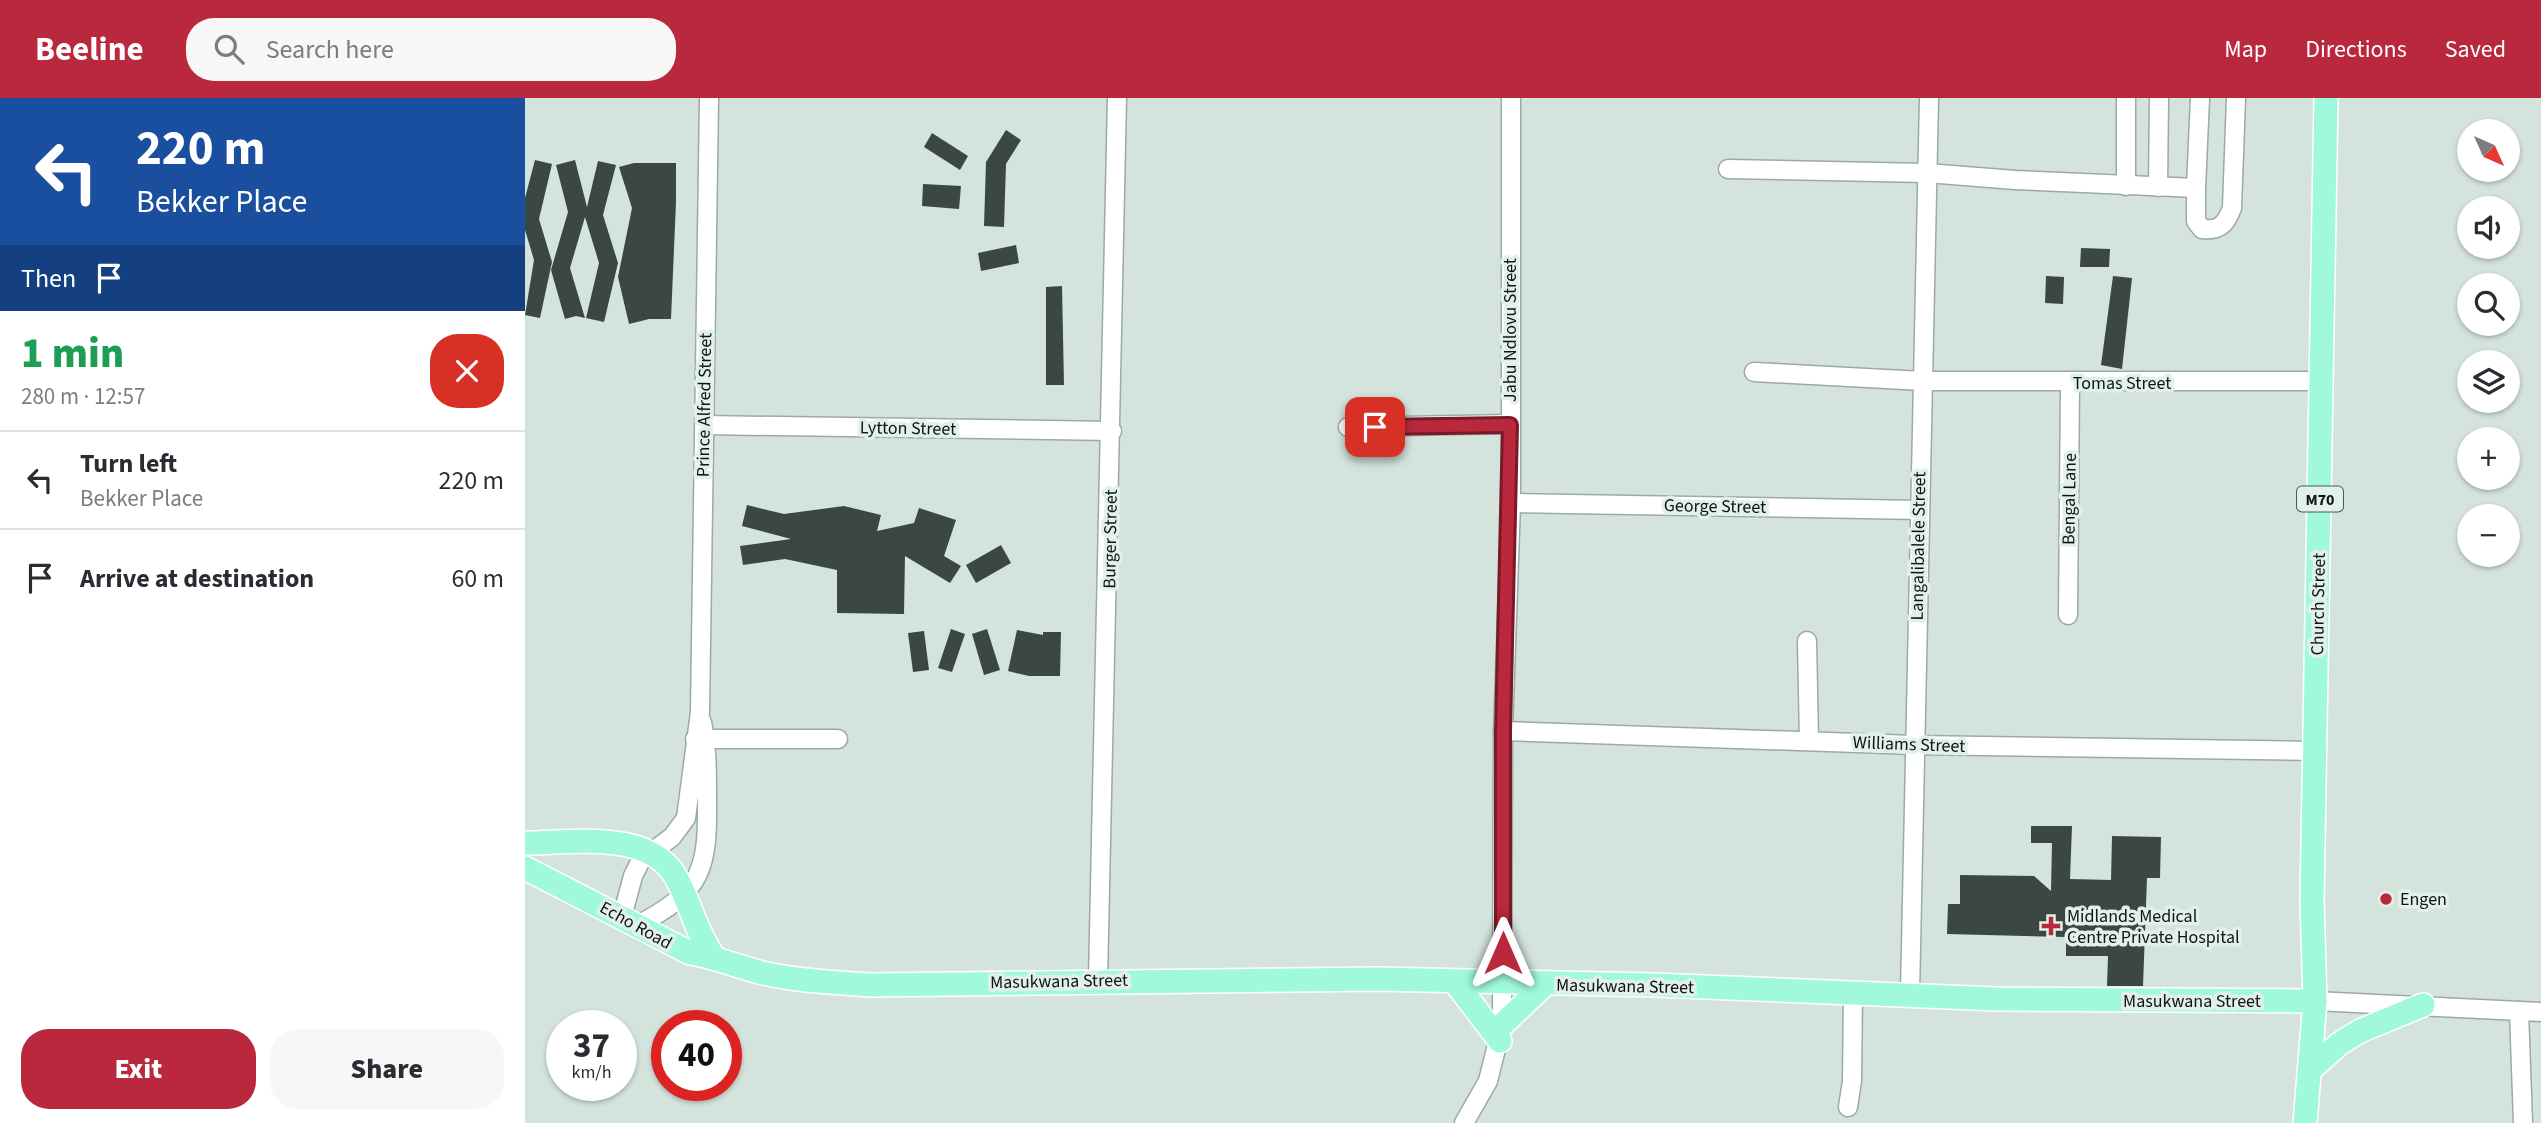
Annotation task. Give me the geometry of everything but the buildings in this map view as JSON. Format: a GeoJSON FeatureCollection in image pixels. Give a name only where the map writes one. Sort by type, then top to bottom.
{"type":"FeatureCollection","features":[{"type":"Feature","properties":{"kind":"main road","name":"Church Street"},"geometry":{"type":"LineString","coordinates":[[2308,1118],[2315,1001],[2312,901],[2326,98]]}},
{"type":"Feature","properties":{"kind":"main road"},"geometry":{"type":"LineString","coordinates":[[525,843],[605,842],[650,852]]}},
{"type":"Feature","properties":{"kind":"main road","name":"Echo Road"},"geometry":{"type":"LineString","coordinates":[[650,852],[678,880],[698,934],[713,956]]}},
{"type":"Feature","properties":{"kind":"main road","name":"Echo Road"},"geometry":{"type":"LineString","coordinates":[[525,868],[690,953],[713,956]]}},
{"type":"Feature","properties":{"kind":"main road","name":"Masukwana Street"},"geometry":{"type":"LineString","coordinates":[[713,956],[758,972],[802,980],[869,985],[1378,979],[1910,994],[1998,999],[2315,1001]]}},
{"type":"Feature","properties":{"kind":"main road"},"geometry":{"type":"LineString","coordinates":[[1455,982],[1501,1033],[1545,984]]}},
{"type":"Feature","properties":{"kind":"main road"},"geometry":{"type":"LineString","coordinates":[[2311,1069],[2339,1044],[2360,1031],[2423,1005]]}},
{"type":"Feature","properties":{"kind":"street","name":"Prince Alfred Street"},"geometry":{"type":"LineString","coordinates":[[629,921],[684,895],[697,878],[706,854],[700,712],[709,98]]}},
{"type":"Feature","properties":{"kind":"street","name":"Burger Street"},"geometry":{"type":"LineString","coordinates":[[1098,981],[1112,431],[1117,98]]}},
{"type":"Feature","properties":{"kind":"street","name":"Jabu Ndlovu Street"},"geometry":{"type":"LineString","coordinates":[[1464,1123],[1488,1081],[1501,1033],[1503,731],[1511,503],[1511,98]]}},
{"type":"Feature","properties":{"kind":"street","name":"Langalibalele Street"},"geometry":{"type":"LineString","coordinates":[[1910,994],[1929,98]]}},
{"type":"Feature","properties":{"kind":"street"},"geometry":{"type":"LineString","coordinates":[[2126,98],[2126,186]]}},
{"type":"Feature","properties":{"kind":"street"},"geometry":{"type":"LineString","coordinates":[[2158,187],[2159,98]]}},
{"type":"Feature","properties":{"kind":"street"},"geometry":{"type":"LineString","coordinates":[[2200,98],[2196,221],[2202,229],[2214,230],[2226,223],[2232,208],[2236,98]]}},
{"type":"Feature","properties":{"kind":"street"},"geometry":{"type":"LineString","coordinates":[[1728,169],[1927,173],[2196,188]]}},
{"type":"Feature","properties":{"kind":"street","name":"Tomas Street"},"geometry":{"type":"LineString","coordinates":[[1754,372],[1923,381],[2322,382]]}},
{"type":"Feature","properties":{"kind":"street","name":"Bengal Lane"},"geometry":{"type":"LineString","coordinates":[[2068,615],[2070,383]]}},
{"type":"Feature","properties":{"kind":"street","name":"Lytton Street"},"geometry":{"type":"LineString","coordinates":[[704,425],[1112,431]]}},
{"type":"Feature","properties":{"kind":"street"},"geometry":{"type":"LineString","coordinates":[[1348,427],[1510,425]]}},
{"type":"Feature","properties":{"kind":"street","name":"George Street"},"geometry":{"type":"LineString","coordinates":[[1511,503],[1919,510]]}},
{"type":"Feature","properties":{"kind":"street"},"geometry":{"type":"LineString","coordinates":[[1807,641],[1809,741]]}},
{"type":"Feature","properties":{"kind":"street","name":"Williams Street"},"geometry":{"type":"LineString","coordinates":[[1503,731],[1914,745],[2315,751]]}},
{"type":"Feature","properties":{"kind":"street","name":"Prince Alfred Street"},"geometry":{"type":"LineString","coordinates":[[629,921],[633,876],[641,860],[672,836],[686,818],[700,739]]}},
{"type":"Feature","properties":{"kind":"street"},"geometry":{"type":"LineString","coordinates":[[700,739],[838,739]]}},
{"type":"Feature","properties":{"kind":"street"},"geometry":{"type":"LineString","coordinates":[[1847,1107],[1851,1081],[1853,994]]}},
{"type":"Feature","properties":{"kind":"street","name":"Masukwana Street"},"geometry":{"type":"LineString","coordinates":[[2315,1001],[2541,1012]]}},
{"type":"Feature","properties":{"kind":"street"},"geometry":{"type":"LineString","coordinates":[[2519,1011],[2522,1123]]}},
{"type":"Feature","properties":{"kind":"place","name":"Engen"},"geometry":{"type":"Point","coordinates":[2386,899]}},
{"type":"Feature","properties":{"kind":"place","name":"Midlands Medical Centre Private Hospital"},"geometry":{"type":"Point","coordinates":[2051,926]}},
{"type":"Feature","properties":{"kind":"route"},"geometry":{"type":"LineString","coordinates":[[1375,427],[1510,425],[1511,503],[1503,731],[1503,953]]}}]}
